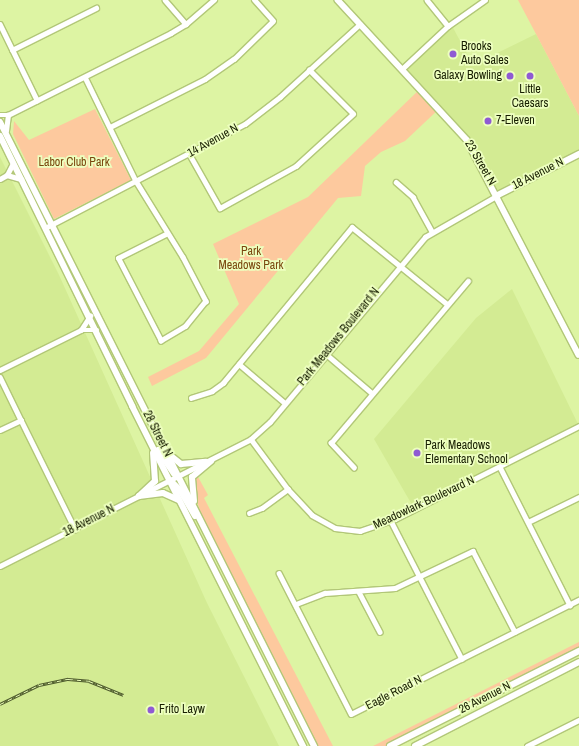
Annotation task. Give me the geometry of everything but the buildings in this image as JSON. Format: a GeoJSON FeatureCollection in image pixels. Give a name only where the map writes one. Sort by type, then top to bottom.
{"type":"FeatureCollection","features":[{"type":"Feature","properties":{"kind":"main road","name":"28 Street N"},"geometry":{"type":"LineString","coordinates":[[0,122],[132,406],[303,746]]}},
{"type":"Feature","properties":{"kind":"main road","name":"28 Street N"},"geometry":{"type":"LineString","coordinates":[[0,136],[21,179],[48,226],[214,544],[314,746]]}},
{"type":"Feature","properties":{"kind":"main road"},"geometry":{"type":"LineString","coordinates":[[132,406],[172,473],[178,477]]}},
{"type":"Feature","properties":{"kind":"main road"},"geometry":{"type":"LineString","coordinates":[[139,496],[155,481],[156,475],[150,442]]}},
{"type":"Feature","properties":{"kind":"main road"},"geometry":{"type":"LineString","coordinates":[[162,445],[175,462],[181,464],[212,461]]}},
{"type":"Feature","properties":{"kind":"main road"},"geometry":{"type":"LineString","coordinates":[[196,510],[191,482],[195,473],[212,461]]}},
{"type":"Feature","properties":{"kind":"main road"},"geometry":{"type":"LineString","coordinates":[[170,481],[180,490],[214,544]]}},
{"type":"Feature","properties":{"kind":"main road"},"geometry":{"type":"LineString","coordinates":[[139,496],[163,492],[180,501]]}},
{"type":"Feature","properties":{"kind":"main road","name":"26 Avenue N"},"geometry":{"type":"LineString","coordinates":[[390,746],[579,651]]}},
{"type":"Feature","properties":{"kind":"main road","name":"26 Avenue N"},"geometry":{"type":"LineString","coordinates":[[415,746],[579,662]]}},
{"type":"Feature","properties":{"kind":"main road"},"geometry":{"type":"LineString","coordinates":[[291,722],[306,746]]}},
{"type":"Feature","properties":{"kind":"main road"},"geometry":{"type":"LineString","coordinates":[[395,746],[418,732]]}},
{"type":"Feature","properties":{"kind":"street"},"geometry":{"type":"LineString","coordinates":[[165,0],[186,24]]}},
{"type":"Feature","properties":{"kind":"street"},"geometry":{"type":"LineString","coordinates":[[0,115],[8,115],[85,77],[186,24],[214,0]]}},
{"type":"Feature","properties":{"kind":"street"},"geometry":{"type":"LineString","coordinates":[[110,127],[210,76],[234,59],[273,21],[254,0]]}},
{"type":"Feature","properties":{"kind":"street","name":"23 Street N"},"geometry":{"type":"LineString","coordinates":[[338,0],[462,133],[498,195],[579,355]]}},
{"type":"Feature","properties":{"kind":"street"},"geometry":{"type":"LineString","coordinates":[[427,0],[448,26]]}},
{"type":"Feature","properties":{"kind":"street"},"geometry":{"type":"LineString","coordinates":[[402,69],[448,26],[485,0]]}},
{"type":"Feature","properties":{"kind":"street"},"geometry":{"type":"LineString","coordinates":[[12,50],[96,8]]}},
{"type":"Feature","properties":{"kind":"street"},"geometry":{"type":"LineString","coordinates":[[0,24],[38,100]]}},
{"type":"Feature","properties":{"kind":"street","name":"14 Avenue N"},"geometry":{"type":"LineString","coordinates":[[48,226],[190,154],[258,115],[360,24]]}},
{"type":"Feature","properties":{"kind":"street"},"geometry":{"type":"LineString","coordinates":[[190,154],[220,208],[296,166],[353,114],[309,70]]}},
{"type":"Feature","properties":{"kind":"street"},"geometry":{"type":"LineString","coordinates":[[85,77],[136,181],[166,234],[183,257],[206,301],[186,326],[161,341],[118,258],[166,234]]}},
{"type":"Feature","properties":{"kind":"street"},"geometry":{"type":"LineString","coordinates":[[8,115],[5,125],[8,137]]}},
{"type":"Feature","properties":{"kind":"street","name":"18 Avenue N"},"geometry":{"type":"LineString","coordinates":[[498,195],[579,154]]}},
{"type":"Feature","properties":{"kind":"street"},"geometry":{"type":"LineString","coordinates":[[0,179],[7,175],[13,163]]}},
{"type":"Feature","properties":{"kind":"street"},"geometry":{"type":"LineString","coordinates":[[7,175],[21,179]]}},
{"type":"Feature","properties":{"kind":"street"},"geometry":{"type":"LineString","coordinates":[[396,182],[413,197],[432,230]]}},
{"type":"Feature","properties":{"kind":"street","name":"Park Meadows Boulevard N"},"geometry":{"type":"LineString","coordinates":[[178,477],[212,461],[251,439],[285,403],[398,265],[432,230],[498,195]]}},
{"type":"Feature","properties":{"kind":"street"},"geometry":{"type":"LineString","coordinates":[[191,398],[218,388],[352,227],[447,304]]}},
{"type":"Feature","properties":{"kind":"street"},"geometry":{"type":"LineString","coordinates":[[354,468],[331,443],[468,281]]}},
{"type":"Feature","properties":{"kind":"street"},"geometry":{"type":"LineString","coordinates":[[81,330],[90,316]]}},
{"type":"Feature","properties":{"kind":"street"},"geometry":{"type":"LineString","coordinates":[[0,370],[81,330],[97,330]]}},
{"type":"Feature","properties":{"kind":"street"},"geometry":{"type":"LineString","coordinates":[[326,354],[372,393]]}},
{"type":"Feature","properties":{"kind":"street"},"geometry":{"type":"LineString","coordinates":[[239,364],[285,403]]}},
{"type":"Feature","properties":{"kind":"street"},"geometry":{"type":"LineString","coordinates":[[0,377],[75,529]]}},
{"type":"Feature","properties":{"kind":"street"},"geometry":{"type":"LineString","coordinates":[[0,430],[21,420]]}},
{"type":"Feature","properties":{"kind":"street","name":"Meadowlark Boulevard N"},"geometry":{"type":"LineString","coordinates":[[251,439],[288,489],[316,518],[341,530],[364,530],[391,521],[579,426]]}},
{"type":"Feature","properties":{"kind":"street"},"geometry":{"type":"LineString","coordinates":[[500,467],[570,605]]}},
{"type":"Feature","properties":{"kind":"street","name":"18 Avenue N"},"geometry":{"type":"LineString","coordinates":[[0,566],[178,477]]}},
{"type":"Feature","properties":{"kind":"street"},"geometry":{"type":"LineString","coordinates":[[249,512],[262,508],[288,489]]}},
{"type":"Feature","properties":{"kind":"street"},"geometry":{"type":"LineString","coordinates":[[528,522],[579,497]]}},
{"type":"Feature","properties":{"kind":"street"},"geometry":{"type":"LineString","coordinates":[[391,521],[462,659]]}},
{"type":"Feature","properties":{"kind":"street"},"geometry":{"type":"LineString","coordinates":[[296,604],[324,594],[395,588],[473,551],[515,632]]}},
{"type":"Feature","properties":{"kind":"street","name":"Eagle Road N"},"geometry":{"type":"LineString","coordinates":[[279,573],[352,714],[579,600]]}},
{"type":"Feature","properties":{"kind":"street"},"geometry":{"type":"LineString","coordinates":[[359,592],[380,632]]}},
{"type":"Feature","properties":{"kind":"street"},"geometry":{"type":"LineString","coordinates":[[527,746],[579,720]]}},
{"type":"Feature","properties":{"kind":"shaded area"},"geometry":{"type":"Polygon","coordinates":[[[451,24],[473,65],[536,34],[579,116],[579,154],[498,195],[472,148],[402,69],[451,24]]]}},
{"type":"Feature","properties":{"kind":"shaded area"},"geometry":{"type":"Polygon","coordinates":[[[0,157],[59,275],[207,603],[279,746],[0,746],[0,157]]]}},
{"type":"Feature","properties":{"kind":"shaded area"},"geometry":{"type":"Polygon","coordinates":[[[512,289],[579,426],[415,510],[374,439],[476,318],[512,289]]]}},
{"type":"Feature","properties":{"kind":"green space"},"geometry":{"type":"Polygon","coordinates":[[[518,0],[579,0],[579,116],[536,34],[518,0]]]}},
{"type":"Feature","properties":{"kind":"green space","name":"Park Meadows Park"},"geometry":{"type":"Polygon","coordinates":[[[421,88],[440,108],[405,141],[381,152],[365,166],[361,196],[338,198],[206,358],[152,386],[148,377],[199,351],[239,304],[213,244],[308,197],[421,88]]]}},
{"type":"Feature","properties":{"kind":"green space","name":"Labor Club Park"},"geometry":{"type":"Polygon","coordinates":[[[95,109],[131,180],[54,219],[13,134],[14,121],[29,140],[95,109]]]}},
{"type":"Feature","properties":{"kind":"green space"},"geometry":{"type":"Polygon","coordinates":[[[197,475],[208,495],[204,498],[333,746],[317,746],[200,511],[196,498],[194,480],[197,475]]]}},
{"type":"Feature","properties":{"kind":"green space"},"geometry":{"type":"Polygon","coordinates":[[[579,642],[579,650],[418,732],[387,746],[373,746],[579,642]]]}},
{"type":"Feature","properties":{"kind":"railway"},"geometry":{"type":"LineString","coordinates":[[0,704],[39,685],[68,679],[89,681],[123,695]]}},
{"type":"Feature","properties":{"kind":"place","name":"Brooks Auto Sales"},"geometry":{"type":"Point","coordinates":[453,54]}},
{"type":"Feature","properties":{"kind":"place","name":"Galaxy Bowling"},"geometry":{"type":"Point","coordinates":[510,76]}},
{"type":"Feature","properties":{"kind":"place","name":"Little Caesars"},"geometry":{"type":"Point","coordinates":[530,76]}},
{"type":"Feature","properties":{"kind":"place","name":"7-Eleven"},"geometry":{"type":"Point","coordinates":[488,121]}},
{"type":"Feature","properties":{"kind":"place","name":"Park Meadows Elementary School"},"geometry":{"type":"Point","coordinates":[417,453]}},
{"type":"Feature","properties":{"kind":"place","name":"Frito Layw"},"geometry":{"type":"Point","coordinates":[151,710]}}]}
